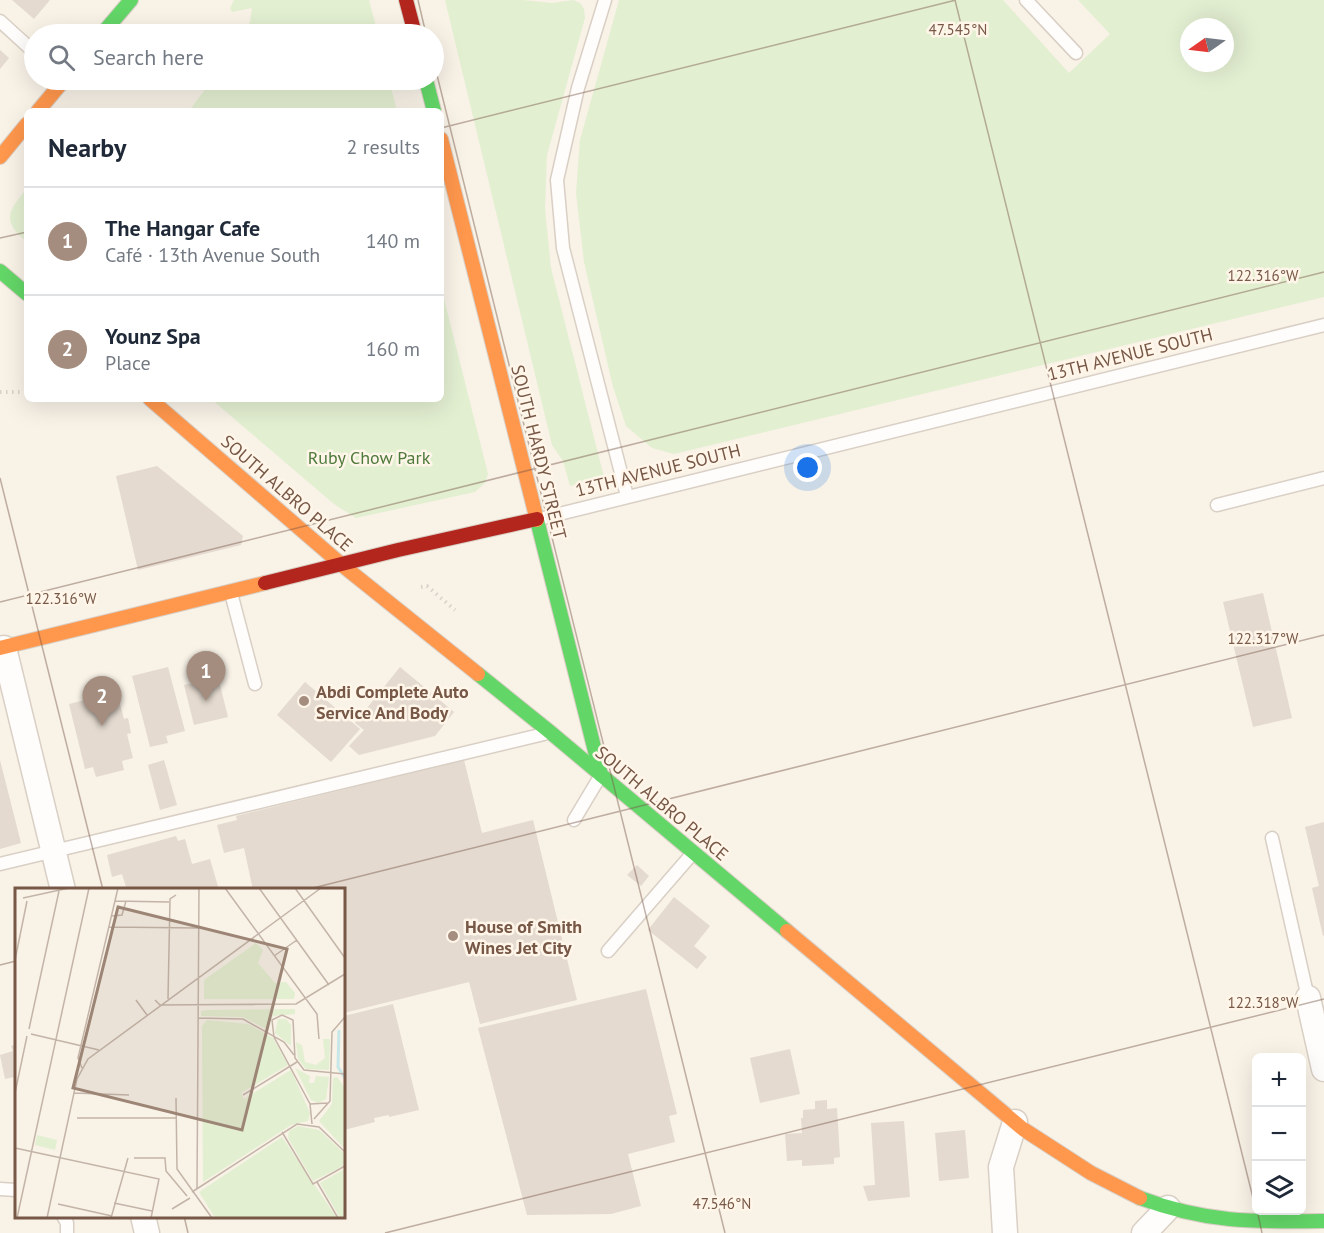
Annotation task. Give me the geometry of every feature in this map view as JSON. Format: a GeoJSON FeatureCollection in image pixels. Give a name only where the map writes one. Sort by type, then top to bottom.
{"type":"FeatureCollection","features":[{"type":"Feature","properties":{"kind":"street"},"geometry":{"type":"LineString","coordinates":[[111,24],[131,0]]}},
{"type":"Feature","properties":{"kind":"street"},"geometry":{"type":"LineString","coordinates":[[406,0],[412,24]]}},
{"type":"Feature","properties":{"kind":"street"},"geometry":{"type":"LineString","coordinates":[[41,108],[56,90]]}},
{"type":"Feature","properties":{"kind":"street"},"geometry":{"type":"LineString","coordinates":[[429,90],[433,108]]}},
{"type":"Feature","properties":{"kind":"street"},"geometry":{"type":"LineString","coordinates":[[0,157],[24,128]]}},
{"type":"Feature","properties":{"kind":"street","name":"SOUTH HARDY STREET"},"geometry":{"type":"LineString","coordinates":[[444,151],[601,775]]}},
{"type":"Feature","properties":{"kind":"street"},"geometry":{"type":"LineString","coordinates":[[0,271],[24,291]]}},
{"type":"Feature","properties":{"kind":"street","name":"SOUTH ALBRO PLACE"},"geometry":{"type":"LineString","coordinates":[[153,402],[342,565],[550,732],[1015,1122],[1065,1159],[1100,1180],[1168,1208],[1216,1219],[1254,1222],[1324,1221]]}},
{"type":"Feature","properties":{"kind":"street","name":"13TH AVENUE SOUTH"},"geometry":{"type":"LineString","coordinates":[[2,648],[537,519]]}},
{"type":"Feature","properties":{"kind":"street"},"geometry":{"type":"LineString","coordinates":[[2,648],[62,888]]}},
{"type":"Feature","properties":{"kind":"street"},"geometry":{"type":"LineString","coordinates":[[1308,998],[1324,1069]]}},
{"type":"Feature","properties":{"kind":"street"},"geometry":{"type":"LineString","coordinates":[[1005,1233],[1001,1167],[1015,1122]]}},
{"type":"Feature","properties":{"kind":"street"},"geometry":{"type":"LineString","coordinates":[[1143,1233],[1168,1208]]}},
{"type":"Feature","properties":{"kind":"street"},"geometry":{"type":"LineString","coordinates":[[143,1218],[147,1233]]}},
{"type":"Feature","properties":{"kind":"lane"},"geometry":{"type":"LineString","coordinates":[[605,0],[578,88],[557,180],[564,248],[627,496]]}},
{"type":"Feature","properties":{"kind":"lane"},"geometry":{"type":"LineString","coordinates":[[1026,0],[1076,53]]}},
{"type":"Feature","properties":{"kind":"lane"},"geometry":{"type":"LineString","coordinates":[[0,21],[24,43]]}},
{"type":"Feature","properties":{"kind":"lane","name":"13TH AVENUE SOUTH"},"geometry":{"type":"LineString","coordinates":[[537,519],[1324,325]]}},
{"type":"Feature","properties":{"kind":"lane"},"geometry":{"type":"LineString","coordinates":[[1217,504],[1324,478]]}},
{"type":"Feature","properties":{"kind":"lane"},"geometry":{"type":"LineString","coordinates":[[231,593],[255,684]]}},
{"type":"Feature","properties":{"kind":"lane"},"geometry":{"type":"LineString","coordinates":[[0,864],[550,732]]}},
{"type":"Feature","properties":{"kind":"lane"},"geometry":{"type":"LineString","coordinates":[[574,820],[601,775]]}},
{"type":"Feature","properties":{"kind":"lane"},"geometry":{"type":"LineString","coordinates":[[1272,838],[1308,998]]}},
{"type":"Feature","properties":{"kind":"lane"},"geometry":{"type":"LineString","coordinates":[[608,951],[693,854]]}},
{"type":"Feature","properties":{"kind":"lane"},"geometry":{"type":"LineString","coordinates":[[0,1189],[15,1190]]}},
{"type":"Feature","properties":{"kind":"lane"},"geometry":{"type":"LineString","coordinates":[[64,1218],[67,1223],[67,1233]]}},
{"type":"Feature","properties":{"kind":"path"},"geometry":{"type":"LineString","coordinates":[[0,392],[24,392]]}},
{"type":"Feature","properties":{"kind":"green space"},"geometry":{"type":"Polygon","coordinates":[[[234,0],[369,0],[375,24],[249,24],[252,8],[232,12],[230,8],[234,0]]]}},
{"type":"Feature","properties":{"kind":"green space"},"geometry":{"type":"Polygon","coordinates":[[[445,0],[523,0],[552,3],[573,0],[580,3],[584,9],[585,18],[547,155],[545,209],[551,268],[604,477],[570,486],[563,461],[552,445],[445,0]]]}},
{"type":"Feature","properties":{"kind":"green space"},"geometry":{"type":"Polygon","coordinates":[[[619,0],[1003,0],[1069,73],[1110,34],[1078,0],[1324,0],[1324,297],[674,454],[652,448],[626,426],[613,387],[584,262],[576,193],[580,140],[619,0]]]}},
{"type":"Feature","properties":{"kind":"green space"},"geometry":{"type":"Polygon","coordinates":[[[205,90],[392,90],[396,108],[191,108],[205,90]]]}},
{"type":"Feature","properties":{"kind":"green space"},"geometry":{"type":"Polygon","coordinates":[[[24,192],[24,239],[13,228],[11,222],[10,216],[15,203],[24,192]]]}},
{"type":"Feature","properties":{"kind":"green space","name":"Ruby Chow Park"},"geometry":{"type":"Polygon","coordinates":[[[444,299],[488,474],[485,483],[475,492],[356,518],[334,504],[215,402],[444,402],[444,299]]]}},
{"type":"Feature","properties":{"kind":"building"},"geometry":{"type":"Polygon","coordinates":[[[12,0],[50,0],[34,19],[12,0]]]}},
{"type":"Feature","properties":{"kind":"building"},"geometry":{"type":"Polygon","coordinates":[[[0,50],[9,58],[0,69],[0,50]]]}},
{"type":"Feature","properties":{"kind":"building"},"geometry":{"type":"Polygon","coordinates":[[[157,466],[243,536],[241,545],[138,570],[116,476],[157,466]]]}},
{"type":"Feature","properties":{"kind":"building"},"geometry":{"type":"Polygon","coordinates":[[[1263,593],[1292,718],[1253,727],[1223,602],[1263,593]]]}},
{"type":"Feature","properties":{"kind":"building"},"geometry":{"type":"Polygon","coordinates":[[[168,667],[185,731],[166,736],[168,743],[150,747],[132,676],[168,667]]]}},
{"type":"Feature","properties":{"kind":"building"},"geometry":{"type":"Polygon","coordinates":[[[400,667],[454,712],[435,736],[359,755],[349,746],[364,730],[355,723],[400,667]]]}},
{"type":"Feature","properties":{"kind":"building"},"geometry":{"type":"Polygon","coordinates":[[[218,677],[228,717],[194,725],[184,685],[218,677]]]}},
{"type":"Feature","properties":{"kind":"building"},"geometry":{"type":"Polygon","coordinates":[[[305,682],[360,729],[331,762],[277,715],[305,682]]]}},
{"type":"Feature","properties":{"kind":"building"},"geometry":{"type":"Polygon","coordinates":[[[112,689],[113,693],[117,693],[124,719],[128,718],[131,733],[127,734],[133,758],[122,761],[124,770],[96,777],[93,767],[85,769],[69,704],[97,697],[95,693],[112,689]]]}},
{"type":"Feature","properties":{"kind":"building"},"geometry":{"type":"Polygon","coordinates":[[[0,760],[21,843],[0,849],[0,760]]]}},
{"type":"Feature","properties":{"kind":"building"},"geometry":{"type":"Polygon","coordinates":[[[164,760],[177,805],[160,810],[148,765],[164,760]]]}},
{"type":"Feature","properties":{"kind":"building","name":"House of Smith Wines Jet City"},"geometry":{"type":"Polygon","coordinates":[[[464,760],[482,833],[533,820],[577,1000],[480,1024],[469,982],[345,1013],[345,888],[253,888],[244,848],[224,853],[217,825],[237,820],[236,816],[464,760]]]}},
{"type":"Feature","properties":{"kind":"building"},"geometry":{"type":"Polygon","coordinates":[[[1324,822],[1323,936],[1312,888],[1319,886],[1305,827],[1324,822]]]}},
{"type":"Feature","properties":{"kind":"building"},"geometry":{"type":"Polygon","coordinates":[[[176,836],[178,841],[185,839],[192,864],[210,859],[218,888],[126,888],[122,874],[112,877],[107,855],[176,836]]]}},
{"type":"Feature","properties":{"kind":"building"},"geometry":{"type":"Polygon","coordinates":[[[637,865],[649,876],[641,886],[627,875],[637,865]]]}},
{"type":"Feature","properties":{"kind":"building"},"geometry":{"type":"Polygon","coordinates":[[[674,897],[710,926],[694,946],[707,957],[697,969],[648,930],[674,897]]]}},
{"type":"Feature","properties":{"kind":"building"},"geometry":{"type":"Polygon","coordinates":[[[646,989],[677,1114],[669,1116],[675,1142],[628,1154],[641,1206],[611,1214],[527,1215],[478,1028],[646,989]]]}},
{"type":"Feature","properties":{"kind":"building"},"geometry":{"type":"Polygon","coordinates":[[[393,1004],[419,1110],[374,1118],[375,1122],[345,1130],[345,1016],[393,1004]]]}},
{"type":"Feature","properties":{"kind":"building"},"geometry":{"type":"Polygon","coordinates":[[[15,1044],[15,1080],[14,1077],[5,1079],[0,1055],[13,1051],[11,1046],[15,1044]]]}},
{"type":"Feature","properties":{"kind":"building"},"geometry":{"type":"Polygon","coordinates":[[[790,1049],[800,1094],[760,1103],[750,1058],[790,1049]]]}},
{"type":"Feature","properties":{"kind":"building"},"geometry":{"type":"Polygon","coordinates":[[[827,1100],[827,1109],[837,1108],[840,1157],[834,1158],[834,1164],[802,1166],[802,1160],[787,1161],[785,1134],[802,1133],[803,1110],[815,1109],[815,1101],[827,1100]]]}},
{"type":"Feature","properties":{"kind":"building"},"geometry":{"type":"Polygon","coordinates":[[[904,1121],[910,1197],[868,1201],[863,1186],[875,1185],[871,1123],[904,1121]]]}},
{"type":"Feature","properties":{"kind":"building"},"geometry":{"type":"Polygon","coordinates":[[[965,1130],[969,1178],[939,1181],[935,1133],[965,1130]]]}},
{"type":"Feature","properties":{"kind":"traffic: fast"},"geometry":{"type":"LineString","coordinates":[[111,24],[131,0]]}},
{"type":"Feature","properties":{"kind":"traffic: fast"},"geometry":{"type":"LineString","coordinates":[[429,90],[433,108]]}},
{"type":"Feature","properties":{"kind":"traffic: fast"},"geometry":{"type":"LineString","coordinates":[[0,271],[24,291]]}},
{"type":"Feature","properties":{"kind":"traffic: fast"},"geometry":{"type":"LineString","coordinates":[[537,520],[601,775]]}},
{"type":"Feature","properties":{"kind":"traffic: fast"},"geometry":{"type":"LineString","coordinates":[[478,674],[787,931]]}},
{"type":"Feature","properties":{"kind":"traffic: fast"},"geometry":{"type":"LineString","coordinates":[[1140,1198],[1209,1217],[1253,1221],[1324,1221]]}},
{"type":"Feature","properties":{"kind":"traffic: slow"},"geometry":{"type":"LineString","coordinates":[[41,108],[56,90]]}},
{"type":"Feature","properties":{"kind":"traffic: slow"},"geometry":{"type":"LineString","coordinates":[[0,157],[24,128]]}},
{"type":"Feature","properties":{"kind":"traffic: slow"},"geometry":{"type":"LineString","coordinates":[[444,151],[537,520]]}},
{"type":"Feature","properties":{"kind":"traffic: slow"},"geometry":{"type":"LineString","coordinates":[[153,402],[342,565],[478,674]]}},
{"type":"Feature","properties":{"kind":"traffic: slow"},"geometry":{"type":"LineString","coordinates":[[0,648],[265,583]]}},
{"type":"Feature","properties":{"kind":"traffic: slow"},"geometry":{"type":"LineString","coordinates":[[787,931],[1023,1129],[1091,1173],[1140,1198]]}},
{"type":"Feature","properties":{"kind":"traffic: jam"},"geometry":{"type":"LineString","coordinates":[[406,0],[412,24]]}},
{"type":"Feature","properties":{"kind":"traffic: jam"},"geometry":{"type":"LineString","coordinates":[[265,583],[537,519]]}},
{"type":"Feature","properties":{"kind":"place","name":"The Hangar Cafe"},"geometry":{"type":"Point","coordinates":[206,701]}},
{"type":"Feature","properties":{"kind":"place","name":"Abdi Complete Auto Service And Body"},"geometry":{"type":"Point","coordinates":[304,701]}},
{"type":"Feature","properties":{"kind":"place","name":"Younz Spa"},"geometry":{"type":"Point","coordinates":[102,726]}},
{"type":"Feature","properties":{"kind":"place","name":"House of Smith Wines Jet City"},"geometry":{"type":"Point","coordinates":[453,936]}}]}
